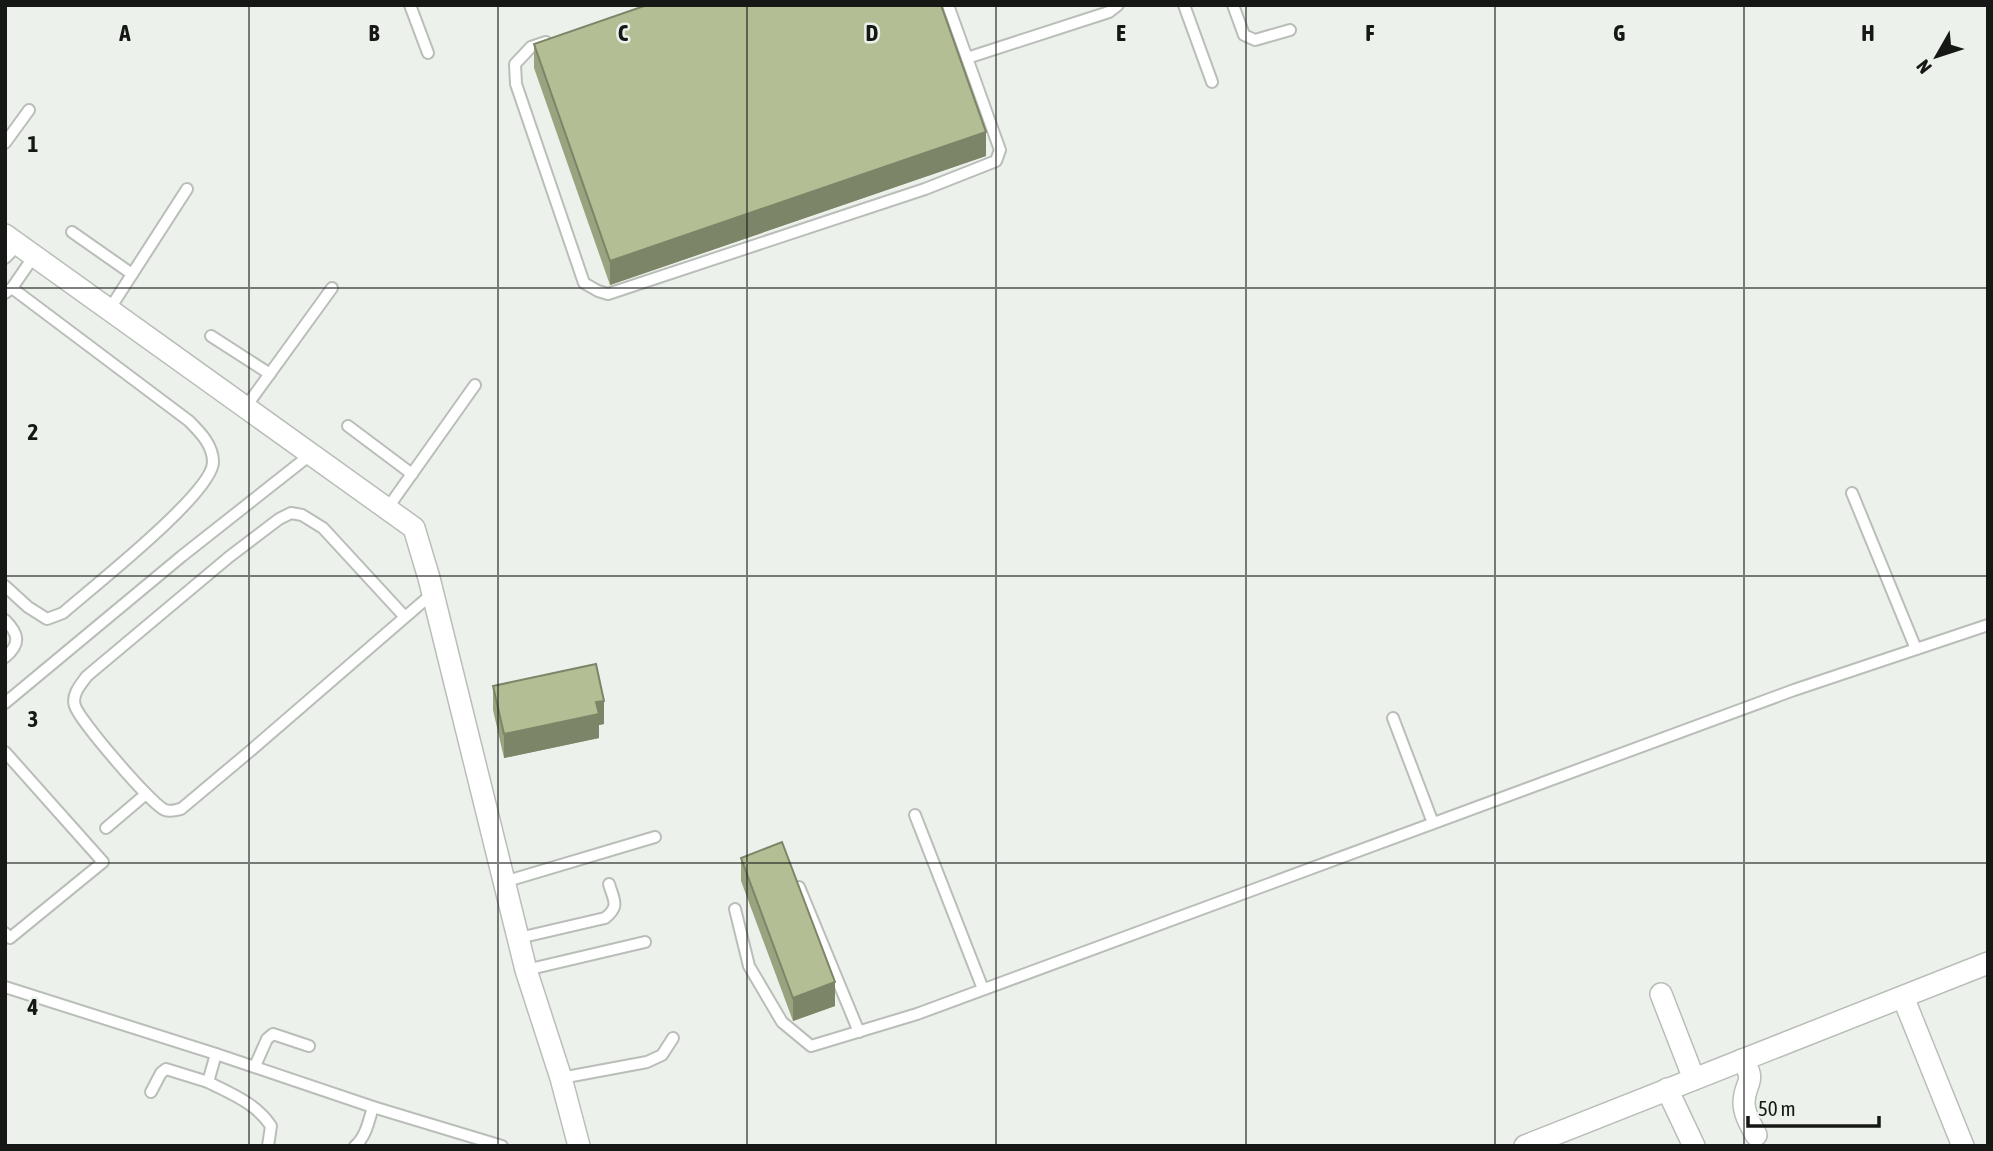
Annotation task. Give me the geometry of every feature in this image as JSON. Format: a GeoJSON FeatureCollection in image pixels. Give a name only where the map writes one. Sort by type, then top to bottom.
{"type":"FeatureCollection","features":[{"type":"Feature","properties":{"kind":"street"},"geometry":{"type":"LineString","coordinates":[[16,249],[109,310],[414,528],[433,593],[526,970],[561,1078],[579,1146]]}},
{"type":"Feature","properties":{"kind":"street"},"geometry":{"type":"LineString","coordinates":[[1525,1146],[1988,963]]}},
{"type":"Feature","properties":{"kind":"street"},"geometry":{"type":"LineString","coordinates":[[1661,994],[1694,1079]]}},
{"type":"Feature","properties":{"kind":"street"},"geometry":{"type":"LineString","coordinates":[[1903,997],[1963,1146]]}},
{"type":"Feature","properties":{"kind":"street"},"geometry":{"type":"LineString","coordinates":[[1742,1060],[1749,1069],[1751,1082],[1744,1099],[1745,1110],[1756,1135]]}},
{"type":"Feature","properties":{"kind":"street"},"geometry":{"type":"LineString","coordinates":[[1667,1089],[1694,1146]]}},
{"type":"Feature","properties":{"kind":"lane"},"geometry":{"type":"LineString","coordinates":[[410,5],[428,52]]}},
{"type":"Feature","properties":{"kind":"lane"},"geometry":{"type":"LineString","coordinates":[[556,39],[531,47],[515,64],[516,84],[584,283],[608,294],[925,189],[996,161],[1000,150],[948,5]]}},
{"type":"Feature","properties":{"kind":"lane"},"geometry":{"type":"LineString","coordinates":[[967,58],[1109,12],[1118,5]]}},
{"type":"Feature","properties":{"kind":"lane"},"geometry":{"type":"LineString","coordinates":[[1184,5],[1212,82]]}},
{"type":"Feature","properties":{"kind":"lane"},"geometry":{"type":"LineString","coordinates":[[1233,5],[1244,35],[1255,40],[1290,30]]}},
{"type":"Feature","properties":{"kind":"lane"},"geometry":{"type":"LineString","coordinates":[[5,142],[29,110]]}},
{"type":"Feature","properties":{"kind":"lane"},"geometry":{"type":"LineString","coordinates":[[109,310],[187,189]]}},
{"type":"Feature","properties":{"kind":"lane"},"geometry":{"type":"LineString","coordinates":[[72,232],[132,274]]}},
{"type":"Feature","properties":{"kind":"lane"},"geometry":{"type":"LineString","coordinates":[[5,586],[28,607],[47,619],[63,613],[173,518],[207,477],[213,462],[206,439],[189,421],[9,290],[16,249]]}},
{"type":"Feature","properties":{"kind":"lane"},"geometry":{"type":"LineString","coordinates":[[246,408],[332,288]]}},
{"type":"Feature","properties":{"kind":"lane"},"geometry":{"type":"LineString","coordinates":[[211,336],[270,374]]}},
{"type":"Feature","properties":{"kind":"lane"},"geometry":{"type":"LineString","coordinates":[[387,509],[475,385]]}},
{"type":"Feature","properties":{"kind":"lane"},"geometry":{"type":"LineString","coordinates":[[348,426],[412,474]]}},
{"type":"Feature","properties":{"kind":"lane"},"geometry":{"type":"LineString","coordinates":[[5,703],[182,556],[310,455]]}},
{"type":"Feature","properties":{"kind":"lane"},"geometry":{"type":"LineString","coordinates":[[1852,493],[1916,649]]}},
{"type":"Feature","properties":{"kind":"lane"},"geometry":{"type":"LineString","coordinates":[[405,617],[323,528],[302,515],[291,513],[229,557],[87,676],[78,687],[74,697],[75,706],[88,726],[146,794],[164,810],[181,809],[249,752],[433,593]]}},
{"type":"Feature","properties":{"kind":"lane"},"geometry":{"type":"LineString","coordinates":[[5,620],[16,635],[17,643],[5,657]]}},
{"type":"Feature","properties":{"kind":"lane"},"geometry":{"type":"LineString","coordinates":[[735,909],[749,966],[782,1022],[811,1046],[917,1014],[1794,690],[1988,625]]}},
{"type":"Feature","properties":{"kind":"lane"},"geometry":{"type":"LineString","coordinates":[[1393,718],[1433,823]]}},
{"type":"Feature","properties":{"kind":"lane"},"geometry":{"type":"LineString","coordinates":[[5,752],[103,862],[10,938],[5,933]]}},
{"type":"Feature","properties":{"kind":"lane"},"geometry":{"type":"LineString","coordinates":[[106,828],[146,794]]}},
{"type":"Feature","properties":{"kind":"lane"},"geometry":{"type":"LineString","coordinates":[[915,816],[983,989]]}},
{"type":"Feature","properties":{"kind":"lane"},"geometry":{"type":"LineString","coordinates":[[505,882],[655,837]]}},
{"type":"Feature","properties":{"kind":"lane"},"geometry":{"type":"LineString","coordinates":[[519,938],[606,919],[616,904],[609,884]]}},
{"type":"Feature","properties":{"kind":"lane"},"geometry":{"type":"LineString","coordinates":[[799,887],[859,1032]]}},
{"type":"Feature","properties":{"kind":"lane"},"geometry":{"type":"LineString","coordinates":[[526,970],[645,942]]}},
{"type":"Feature","properties":{"kind":"lane"},"geometry":{"type":"LineString","coordinates":[[5,987],[255,1066],[373,1107],[502,1146]]}},
{"type":"Feature","properties":{"kind":"lane"},"geometry":{"type":"LineString","coordinates":[[255,1066],[269,1036],[273,1034],[309,1046]]}},
{"type":"Feature","properties":{"kind":"lane"},"geometry":{"type":"LineString","coordinates":[[561,1078],[647,1062],[662,1055],[673,1038]]}},
{"type":"Feature","properties":{"kind":"lane"},"geometry":{"type":"LineString","coordinates":[[208,1082],[216,1054]]}},
{"type":"Feature","properties":{"kind":"lane"},"geometry":{"type":"LineString","coordinates":[[151,1092],[166,1069],[208,1082],[262,1113],[271,1126],[268,1146]]}},
{"type":"Feature","properties":{"kind":"lane"},"geometry":{"type":"LineString","coordinates":[[355,1146],[361,1141],[373,1107]]}},
{"type":"Feature","properties":{"kind":"building"},"geometry":{"type":"Polygon","coordinates":[[[647,5],[941,5],[986,132],[610,261],[534,44],[647,5]]]}},
{"type":"Feature","properties":{"kind":"building"},"geometry":{"type":"Polygon","coordinates":[[[596,664],[604,701],[596,702],[599,714],[504,734],[493,686],[596,664]]]}},
{"type":"Feature","properties":{"kind":"building"},"geometry":{"type":"Polygon","coordinates":[[[782,842],[835,982],[793,998],[741,858],[782,842]]]}}]}
